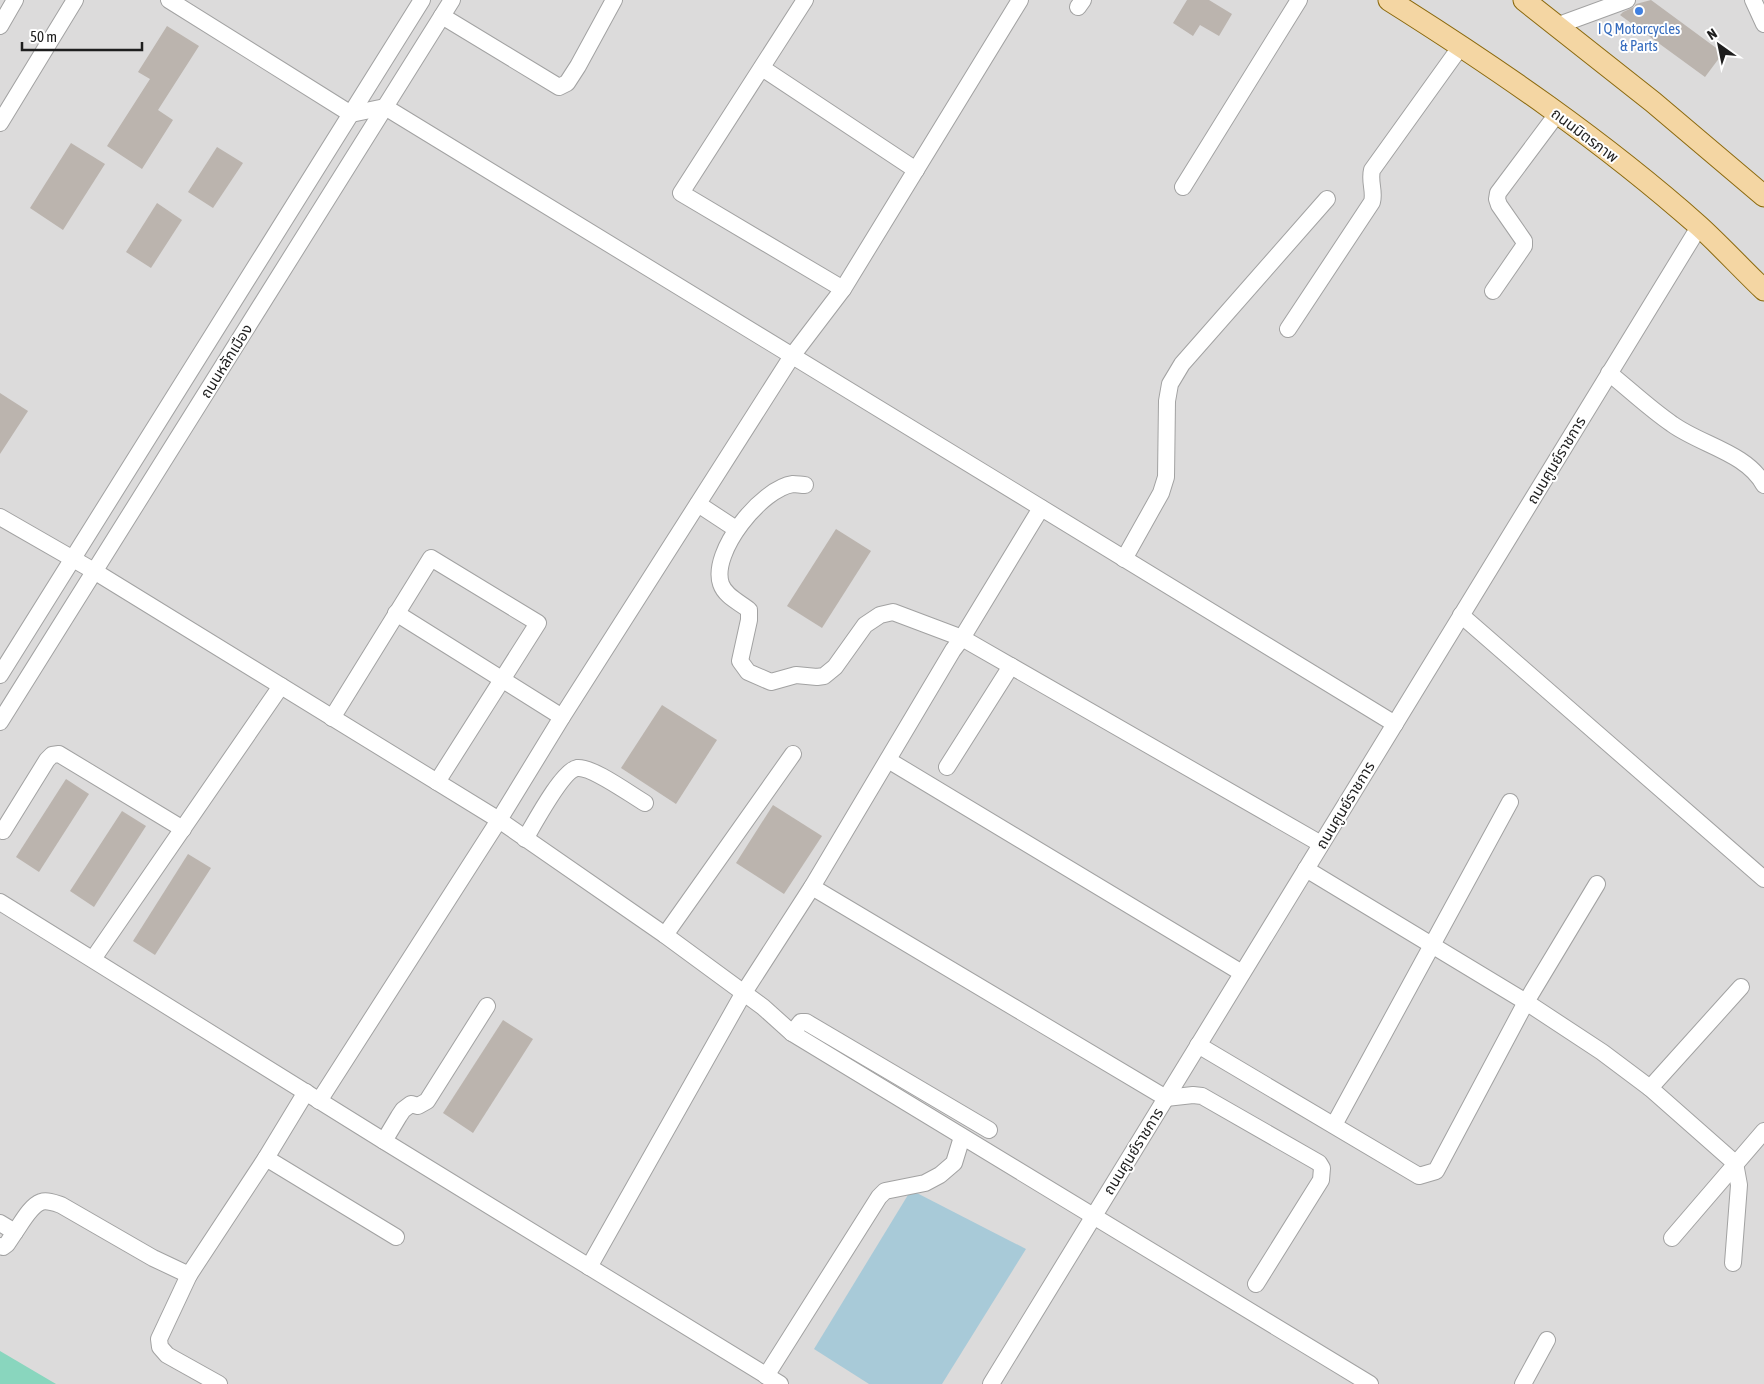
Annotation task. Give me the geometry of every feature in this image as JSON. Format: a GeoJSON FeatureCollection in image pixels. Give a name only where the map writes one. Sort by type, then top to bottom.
{"type":"FeatureCollection","features":[{"type":"Feature","properties":{"kind":"main road","name":"ถนนมิตรภาพ"},"geometry":{"type":"LineString","coordinates":[[1389,0],[1461,46],[1619,160],[1699,227],[1764,290]]}},
{"type":"Feature","properties":{"kind":"main road"},"geometry":{"type":"LineString","coordinates":[[1524,0],[1653,102],[1764,196]]}},
{"type":"Feature","properties":{"kind":"street"},"geometry":{"type":"LineString","coordinates":[[0,26],[15,0]]}},
{"type":"Feature","properties":{"kind":"street"},"geometry":{"type":"LineString","coordinates":[[0,123],[75,0]]}},
{"type":"Feature","properties":{"kind":"street"},"geometry":{"type":"LineString","coordinates":[[169,0],[351,114],[385,107],[1395,724]]}},
{"type":"Feature","properties":{"kind":"street","name":"ถนนหลักเมือง"},"geometry":{"type":"LineString","coordinates":[[0,675],[422,0]]}},
{"type":"Feature","properties":{"kind":"street","name":"ถนนหลักเมือง"},"geometry":{"type":"LineString","coordinates":[[0,722],[452,0]]}},
{"type":"Feature","properties":{"kind":"street"},"geometry":{"type":"LineString","coordinates":[[442,16],[559,87],[567,83],[578,66],[614,0]]}},
{"type":"Feature","properties":{"kind":"street"},"geometry":{"type":"LineString","coordinates":[[804,0],[681,193],[843,289]]}},
{"type":"Feature","properties":{"kind":"street"},"geometry":{"type":"LineString","coordinates":[[219,1384],[167,1355],[160,1347],[159,1339],[190,1276],[266,1158],[312,1097],[499,820],[562,716],[792,356],[843,289],[1020,0]]}},
{"type":"Feature","properties":{"kind":"street"},"geometry":{"type":"LineString","coordinates":[[1556,26],[1627,0]]}},
{"type":"Feature","properties":{"kind":"street"},"geometry":{"type":"LineString","coordinates":[[1752,0],[1764,24]]}},
{"type":"Feature","properties":{"kind":"street"},"geometry":{"type":"LineString","coordinates":[[1183,187],[1293,2]]}},
{"type":"Feature","properties":{"kind":"street"},"geometry":{"type":"LineString","coordinates":[[1288,329],[1372,202],[1374,196],[1370,178],[1372,170],[1461,46]]}},
{"type":"Feature","properties":{"kind":"street"},"geometry":{"type":"LineString","coordinates":[[762,68],[916,170]]}},
{"type":"Feature","properties":{"kind":"street"},"geometry":{"type":"LineString","coordinates":[[1493,290],[1524,246],[1524,241],[1499,205],[1498,193],[1557,114]]}},
{"type":"Feature","properties":{"kind":"street"},"geometry":{"type":"LineString","coordinates":[[1124,559],[1161,493],[1166,478],[1167,400],[1170,384],[1182,364],[1327,199]]}},
{"type":"Feature","properties":{"kind":"street","name":"ถนนศูนย์ราชการ"},"geometry":{"type":"LineString","coordinates":[[991,1384],[1699,227]]}},
{"type":"Feature","properties":{"kind":"street"},"geometry":{"type":"LineString","coordinates":[[1609,373],[1672,425],[1743,462],[1752,469],[1764,485]]}},
{"type":"Feature","properties":{"kind":"street"},"geometry":{"type":"LineString","coordinates":[[805,485],[792,484],[764,500],[736,529],[721,560],[719,575],[722,586],[728,596],[749,610],[749,620],[740,661],[748,672],[760,679],[771,682],[796,675],[824,676],[835,667],[865,625],[880,614],[893,612],[962,638],[1321,844]]}},
{"type":"Feature","properties":{"kind":"street"},"geometry":{"type":"LineString","coordinates":[[698,504],[736,529]]}},
{"type":"Feature","properties":{"kind":"street"},"geometry":{"type":"LineString","coordinates":[[589,1267],[743,994],[812,887],[1041,508]]}},
{"type":"Feature","properties":{"kind":"street"},"geometry":{"type":"LineString","coordinates":[[0,517],[94,571],[499,820],[665,935],[792,1032],[1370,1384]]}},
{"type":"Feature","properties":{"kind":"street"},"geometry":{"type":"LineString","coordinates":[[332,718],[431,558],[538,623],[437,782]]}},
{"type":"Feature","properties":{"kind":"street"},"geometry":{"type":"LineString","coordinates":[[396,613],[562,716]]}},
{"type":"Feature","properties":{"kind":"street"},"geometry":{"type":"LineString","coordinates":[[1461,615],[1758,874]]}},
{"type":"Feature","properties":{"kind":"street"},"geometry":{"type":"LineString","coordinates":[[947,767],[1011,666]]}},
{"type":"Feature","properties":{"kind":"street"},"geometry":{"type":"LineString","coordinates":[[93,959],[282,686]]}},
{"type":"Feature","properties":{"kind":"street"},"geometry":{"type":"LineString","coordinates":[[3,831],[47,760],[52,755],[59,754],[183,829]]}},
{"type":"Feature","properties":{"kind":"street"},"geometry":{"type":"LineString","coordinates":[[665,935],[793,754]]}},
{"type":"Feature","properties":{"kind":"street"},"geometry":{"type":"LineString","coordinates":[[888,760],[1242,973]]}},
{"type":"Feature","properties":{"kind":"street"},"geometry":{"type":"LineString","coordinates":[[525,839],[562,778],[576,768],[583,768],[602,776],[645,803]]}},
{"type":"Feature","properties":{"kind":"street"},"geometry":{"type":"LineString","coordinates":[[1334,1126],[1510,802]]}},
{"type":"Feature","properties":{"kind":"street"},"geometry":{"type":"LineString","coordinates":[[1306,869],[1526,1002],[1602,1052],[1650,1088],[1735,1163],[1739,1185],[1733,1263]]}},
{"type":"Feature","properties":{"kind":"street"},"geometry":{"type":"LineString","coordinates":[[1198,1044],[1419,1176],[1436,1171],[1526,1002],[1597,884]]}},
{"type":"Feature","properties":{"kind":"street"},"geometry":{"type":"LineString","coordinates":[[812,887],[1166,1098],[1202,1096],[1319,1163],[1322,1168],[1321,1180],[1256,1284]]}},
{"type":"Feature","properties":{"kind":"street"},"geometry":{"type":"LineString","coordinates":[[0,902],[312,1097],[773,1380],[879,1197],[886,1191],[924,1183],[940,1175],[954,1163],[962,1137]]}},
{"type":"Feature","properties":{"kind":"street"},"geometry":{"type":"LineString","coordinates":[[1650,1088],[1741,986]]}},
{"type":"Feature","properties":{"kind":"street"},"geometry":{"type":"LineString","coordinates":[[384,1141],[403,1110],[410,1104],[418,1106],[427,1101],[487,1006]]}},
{"type":"Feature","properties":{"kind":"street"},"geometry":{"type":"LineString","coordinates":[[792,1032],[801,1022],[806,1022],[989,1130]]}},
{"type":"Feature","properties":{"kind":"street"},"geometry":{"type":"LineString","coordinates":[[1672,1238],[1764,1131]]}},
{"type":"Feature","properties":{"kind":"street"},"geometry":{"type":"LineString","coordinates":[[266,1158],[396,1237]]}},
{"type":"Feature","properties":{"kind":"street"},"geometry":{"type":"LineString","coordinates":[[0,1246],[3,1247],[8,1244],[31,1211],[40,1202],[50,1202],[60,1205],[153,1258],[190,1276]]}},
{"type":"Feature","properties":{"kind":"street"},"geometry":{"type":"LineString","coordinates":[[0,1223],[15,1232]]}},
{"type":"Feature","properties":{"kind":"street"},"geometry":{"type":"LineString","coordinates":[[1524,1384],[1547,1340]]}},
{"type":"Feature","properties":{"kind":"shaded area"},"geometry":{"type":"Polygon","coordinates":[[[0,0],[1764,0],[1764,1384],[0,1384],[0,0]]]}},
{"type":"Feature","properties":{"kind":"green space"},"geometry":{"type":"Polygon","coordinates":[[[0,1351],[56,1384],[0,1384],[0,1351]]]}},
{"type":"Feature","properties":{"kind":"water"},"geometry":{"type":"Polygon","coordinates":[[[911,1190],[1026,1249],[942,1384],[869,1384],[814,1349],[911,1190]]]}},
{"type":"Feature","properties":{"kind":"building"},"geometry":{"type":"Polygon","coordinates":[[[1187,0],[1209,0],[1232,14],[1219,36],[1200,25],[1193,36],[1173,23],[1187,0]]]}},
{"type":"Feature","properties":{"kind":"building"},"geometry":{"type":"Polygon","coordinates":[[[1651,0],[1723,53],[1705,77],[1620,15],[1636,4],[1651,0]]]}},
{"type":"Feature","properties":{"kind":"building"},"geometry":{"type":"Polygon","coordinates":[[[167,26],[199,46],[158,110],[173,120],[142,169],[107,146],[150,79],[138,72],[167,26]]]}},
{"type":"Feature","properties":{"kind":"building"},"geometry":{"type":"Polygon","coordinates":[[[71,143],[105,164],[63,230],[30,208],[71,143]]]}},
{"type":"Feature","properties":{"kind":"building"},"geometry":{"type":"Polygon","coordinates":[[[217,147],[243,163],[213,208],[188,192],[217,147]]]}},
{"type":"Feature","properties":{"kind":"building"},"geometry":{"type":"Polygon","coordinates":[[[157,203],[182,220],[151,268],[126,252],[157,203]]]}},
{"type":"Feature","properties":{"kind":"building"},"geometry":{"type":"Polygon","coordinates":[[[0,393],[28,411],[0,454],[0,393]]]}},
{"type":"Feature","properties":{"kind":"building"},"geometry":{"type":"Polygon","coordinates":[[[836,529],[871,551],[822,628],[787,606],[836,529]]]}},
{"type":"Feature","properties":{"kind":"building"},"geometry":{"type":"Polygon","coordinates":[[[662,705],[717,740],[676,804],[621,768],[662,705]]]}},
{"type":"Feature","properties":{"kind":"building"},"geometry":{"type":"Polygon","coordinates":[[[66,779],[89,794],[39,872],[16,857],[66,779]]]}},
{"type":"Feature","properties":{"kind":"building"},"geometry":{"type":"Polygon","coordinates":[[[773,805],[822,836],[784,894],[736,863],[773,805]]]}},
{"type":"Feature","properties":{"kind":"building"},"geometry":{"type":"Polygon","coordinates":[[[122,811],[146,826],[94,907],[70,891],[122,811]]]}},
{"type":"Feature","properties":{"kind":"building"},"geometry":{"type":"Polygon","coordinates":[[[188,854],[211,868],[155,955],[133,941],[188,854]]]}},
{"type":"Feature","properties":{"kind":"building"},"geometry":{"type":"Polygon","coordinates":[[[503,1020],[533,1039],[473,1133],[443,1113],[503,1020]]]}},
{"type":"Feature","properties":{"kind":"place","name":"I Q Motorcycles & Parts"},"geometry":{"type":"Point","coordinates":[1639,11]}}]}
